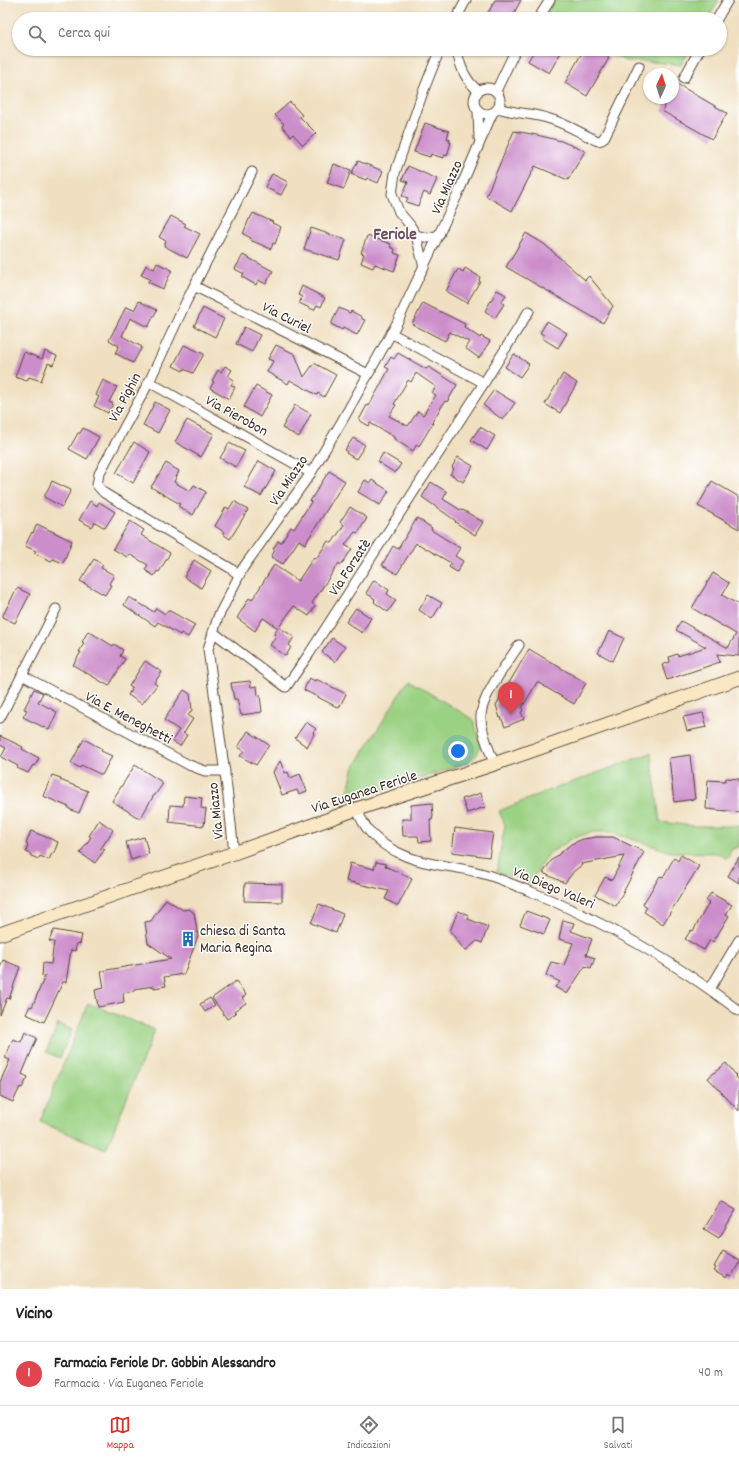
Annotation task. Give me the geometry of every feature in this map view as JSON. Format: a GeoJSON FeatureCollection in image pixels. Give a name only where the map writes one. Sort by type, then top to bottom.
{"type":"FeatureCollection","features":[{"type":"Feature","properties":{"kind":"main road","name":"Via Euganea Feriole"},"geometry":{"type":"LineString","coordinates":[[0,934],[357,809],[494,764],[739,678]]}},
{"type":"Feature","properties":{"kind":"street"},"geometry":{"type":"LineString","coordinates":[[460,12],[466,0]]}},
{"type":"Feature","properties":{"kind":"street"},"geometry":{"type":"LineString","coordinates":[[542,12],[550,0]]}},
{"type":"Feature","properties":{"kind":"street"},"geometry":{"type":"LineString","coordinates":[[721,12],[728,0]]}},
{"type":"Feature","properties":{"kind":"street"},"geometry":{"type":"LineString","coordinates":[[424,268],[416,235],[399,212],[392,194],[395,173],[437,56]]}},
{"type":"Feature","properties":{"kind":"street"},"geometry":{"type":"LineString","coordinates":[[458,56],[461,66],[472,86],[479,91],[488,88],[496,91],[500,99],[495,111]]}},
{"type":"Feature","properties":{"kind":"street"},"geometry":{"type":"LineString","coordinates":[[496,91],[513,56]]}},
{"type":"Feature","properties":{"kind":"street"},"geometry":{"type":"LineString","coordinates":[[684,78],[696,56]]}},
{"type":"Feature","properties":{"kind":"street"},"geometry":{"type":"LineString","coordinates":[[478,110],[483,114],[495,111],[527,113],[551,119],[598,141],[602,140],[639,66]]}},
{"type":"Feature","properties":{"kind":"street","name":"Via Miazzo"},"geometry":{"type":"LineString","coordinates":[[479,91],[474,101],[478,110],[480,141]]}},
{"type":"Feature","properties":{"kind":"street","name":"Via Miazzo"},"geometry":{"type":"LineString","coordinates":[[234,853],[225,771],[208,649],[218,617],[239,575],[311,473],[391,333],[424,268],[480,141],[495,111]]}},
{"type":"Feature","properties":{"kind":"street","name":"Via Pighin"},"geometry":{"type":"LineString","coordinates":[[239,575],[230,568],[104,493],[97,485],[99,474],[149,382],[194,286],[252,172]]}},
{"type":"Feature","properties":{"kind":"street"},"geometry":{"type":"LineString","coordinates":[[416,235],[428,238],[439,235]]}},
{"type":"Feature","properties":{"kind":"street","name":"Via Curiel"},"geometry":{"type":"LineString","coordinates":[[194,286],[368,374]]}},
{"type":"Feature","properties":{"kind":"street","name":"Via Forzatè"},"geometry":{"type":"LineString","coordinates":[[213,632],[286,688],[310,654],[529,311]]}},
{"type":"Feature","properties":{"kind":"street"},"geometry":{"type":"LineString","coordinates":[[391,333],[484,383]]}},
{"type":"Feature","properties":{"kind":"street","name":"Via Pierobon"},"geometry":{"type":"LineString","coordinates":[[149,382],[311,473]]}},
{"type":"Feature","properties":{"kind":"street"},"geometry":{"type":"LineString","coordinates":[[0,718],[56,609]]}},
{"type":"Feature","properties":{"kind":"street"},"geometry":{"type":"LineString","coordinates":[[494,764],[482,728],[480,715],[485,699],[519,645]]}},
{"type":"Feature","properties":{"kind":"street","name":"Via E. Meneghetti"},"geometry":{"type":"LineString","coordinates":[[22,675],[189,765],[205,772],[225,771]]}},
{"type":"Feature","properties":{"kind":"street","name":"Via Diego Valeri"},"geometry":{"type":"LineString","coordinates":[[357,809],[366,827],[375,837],[380,842],[400,854],[424,862],[483,873],[596,920],[660,956],[710,989],[739,1011]]}},
{"type":"Feature","properties":{"kind":"street"},"geometry":{"type":"LineString","coordinates":[[710,989],[739,940]]}},
{"type":"Feature","properties":{"kind":"green space"},"geometry":{"type":"Polygon","coordinates":[[[554,0],[719,0],[712,12],[546,12],[554,0]]]}},
{"type":"Feature","properties":{"kind":"green space"},"geometry":{"type":"Polygon","coordinates":[[[616,56],[686,56],[681,65],[625,61],[616,56]]]}},
{"type":"Feature","properties":{"kind":"green space"},"geometry":{"type":"Polygon","coordinates":[[[408,680],[474,720],[480,742],[478,752],[470,762],[346,802],[353,769],[408,680]]]}},
{"type":"Feature","properties":{"kind":"green space"},"geometry":{"type":"Polygon","coordinates":[[[651,753],[660,822],[696,826],[739,826],[739,847],[732,849],[727,859],[718,853],[671,852],[610,832],[593,832],[575,837],[550,853],[540,866],[531,883],[497,872],[505,825],[499,811],[540,794],[651,753]]]}},
{"type":"Feature","properties":{"kind":"green space"},"geometry":{"type":"Polygon","coordinates":[[[88,1003],[155,1030],[106,1149],[40,1122],[88,1003]]]}},
{"type":"Feature","properties":{"kind":"green space"},"geometry":{"type":"Polygon","coordinates":[[[58,1024],[72,1030],[60,1058],[46,1052],[58,1024]]]}},
{"type":"Feature","properties":{"kind":"building"},"geometry":{"type":"Polygon","coordinates":[[[495,0],[521,0],[515,12],[489,12],[495,0]]]}},
{"type":"Feature","properties":{"kind":"building"},"geometry":{"type":"Polygon","coordinates":[[[531,56],[559,56],[549,73],[528,61],[531,56]]]}},
{"type":"Feature","properties":{"kind":"building"},"geometry":{"type":"Polygon","coordinates":[[[580,56],[605,56],[609,58],[587,96],[565,83],[580,56]]]}},
{"type":"Feature","properties":{"kind":"building"},"geometry":{"type":"Polygon","coordinates":[[[679,85],[727,113],[712,139],[662,111],[666,104],[679,104],[679,85]]]}},
{"type":"Feature","properties":{"kind":"building"},"geometry":{"type":"Polygon","coordinates":[[[290,102],[302,115],[300,117],[316,133],[303,145],[293,134],[291,136],[282,126],[284,124],[275,115],[290,102]]]}},
{"type":"Feature","properties":{"kind":"building"},"geometry":{"type":"Polygon","coordinates":[[[425,123],[449,131],[447,139],[450,139],[449,142],[451,142],[447,156],[445,155],[443,158],[431,154],[430,157],[414,152],[425,123]]]}},
{"type":"Feature","properties":{"kind":"building"},"geometry":{"type":"Polygon","coordinates":[[[514,131],[561,141],[585,151],[568,180],[535,166],[512,211],[486,196],[514,131]]]}},
{"type":"Feature","properties":{"kind":"building"},"geometry":{"type":"Polygon","coordinates":[[[358,161],[383,171],[378,183],[367,178],[366,180],[351,174],[358,161]]]}},
{"type":"Feature","properties":{"kind":"building"},"geometry":{"type":"Polygon","coordinates":[[[334,164],[351,170],[344,189],[327,183],[334,164]]]}},
{"type":"Feature","properties":{"kind":"building"},"geometry":{"type":"Polygon","coordinates":[[[408,166],[437,179],[430,195],[424,192],[418,206],[406,202],[408,198],[402,196],[408,182],[402,180],[408,166]]]}},
{"type":"Feature","properties":{"kind":"building"},"geometry":{"type":"Polygon","coordinates":[[[272,174],[288,182],[281,195],[265,187],[272,174]]]}},
{"type":"Feature","properties":{"kind":"building"},"geometry":{"type":"Polygon","coordinates":[[[253,213],[281,227],[275,244],[273,243],[271,249],[250,240],[251,238],[243,234],[253,213]]]}},
{"type":"Feature","properties":{"kind":"building"},"geometry":{"type":"Polygon","coordinates":[[[171,216],[186,224],[184,226],[200,234],[187,258],[164,246],[166,241],[159,237],[171,216]]]}},
{"type":"Feature","properties":{"kind":"building"},"geometry":{"type":"Polygon","coordinates":[[[311,228],[346,240],[339,260],[304,249],[311,228]]]}},
{"type":"Feature","properties":{"kind":"building"},"geometry":{"type":"Polygon","coordinates":[[[526,233],[544,244],[585,280],[589,276],[613,306],[603,323],[506,267],[526,233]]]}},
{"type":"Feature","properties":{"kind":"building"},"geometry":{"type":"Polygon","coordinates":[[[367,236],[391,244],[390,247],[395,249],[394,253],[400,255],[394,271],[375,264],[373,268],[361,263],[364,254],[361,253],[367,236]]]}},
{"type":"Feature","properties":{"kind":"building"},"geometry":{"type":"Polygon","coordinates":[[[243,255],[273,271],[266,284],[258,280],[256,285],[242,277],[244,274],[235,269],[243,255]]]}},
{"type":"Feature","properties":{"kind":"building"},"geometry":{"type":"Polygon","coordinates":[[[157,263],[172,270],[163,289],[148,282],[150,279],[141,275],[146,265],[154,269],[157,263]]]}},
{"type":"Feature","properties":{"kind":"building"},"geometry":{"type":"Polygon","coordinates":[[[465,268],[480,277],[480,281],[467,303],[446,291],[458,269],[463,272],[465,268]]]}},
{"type":"Feature","properties":{"kind":"building"},"geometry":{"type":"Polygon","coordinates":[[[302,286],[325,298],[321,307],[317,305],[314,310],[299,303],[302,297],[298,295],[302,286]]]}},
{"type":"Feature","properties":{"kind":"building"},"geometry":{"type":"Polygon","coordinates":[[[497,290],[506,295],[501,302],[504,304],[495,318],[485,311],[497,290]]]}},
{"type":"Feature","properties":{"kind":"building"},"geometry":{"type":"Polygon","coordinates":[[[139,301],[157,310],[148,327],[130,318],[122,336],[142,347],[133,363],[115,353],[119,346],[109,340],[126,307],[134,310],[139,301]]]}},
{"type":"Feature","properties":{"kind":"building"},"geometry":{"type":"Polygon","coordinates":[[[423,303],[465,324],[464,327],[480,338],[481,336],[490,341],[479,358],[465,348],[469,342],[450,332],[445,341],[412,324],[423,303]]]}},
{"type":"Feature","properties":{"kind":"building"},"geometry":{"type":"Polygon","coordinates":[[[203,308],[224,319],[215,337],[194,326],[203,308]]]}},
{"type":"Feature","properties":{"kind":"building"},"geometry":{"type":"Polygon","coordinates":[[[339,308],[350,313],[351,311],[365,320],[357,335],[343,328],[342,330],[331,324],[339,308]]]}},
{"type":"Feature","properties":{"kind":"building"},"geometry":{"type":"Polygon","coordinates":[[[547,321],[567,333],[558,348],[542,338],[544,335],[540,333],[547,321]]]}},
{"type":"Feature","properties":{"kind":"building"},"geometry":{"type":"Polygon","coordinates":[[[244,327],[260,335],[252,352],[236,344],[244,327]]]}},
{"type":"Feature","properties":{"kind":"building"},"geometry":{"type":"Polygon","coordinates":[[[184,345],[204,354],[193,373],[184,369],[183,371],[173,366],[184,345]]]}},
{"type":"Feature","properties":{"kind":"building"},"geometry":{"type":"Polygon","coordinates":[[[276,345],[295,354],[304,377],[314,363],[336,375],[324,397],[318,393],[317,395],[290,380],[288,384],[267,372],[273,361],[268,359],[276,345]]]}},
{"type":"Feature","properties":{"kind":"building"},"geometry":{"type":"Polygon","coordinates":[[[45,351],[57,356],[53,365],[48,363],[41,381],[29,377],[27,381],[15,377],[24,352],[42,359],[45,351]]]}},
{"type":"Feature","properties":{"kind":"building"},"geometry":{"type":"Polygon","coordinates":[[[398,353],[426,369],[429,367],[457,385],[447,402],[445,401],[419,446],[417,444],[413,451],[394,439],[394,437],[370,423],[369,426],[359,420],[367,405],[369,406],[389,369],[385,367],[391,357],[394,359],[398,353]],[[416,373],[411,382],[408,380],[389,416],[408,426],[418,411],[423,415],[436,395],[432,393],[436,387],[416,373]]]}},
{"type":"Feature","properties":{"kind":"building"},"geometry":{"type":"Polygon","coordinates":[[[514,354],[529,364],[520,377],[505,367],[514,354]]]}},
{"type":"Feature","properties":{"kind":"building"},"geometry":{"type":"Polygon","coordinates":[[[225,366],[232,370],[228,376],[234,380],[231,385],[235,387],[229,399],[210,388],[214,382],[212,381],[218,370],[221,372],[225,366]]]}},
{"type":"Feature","properties":{"kind":"building"},"geometry":{"type":"Polygon","coordinates":[[[563,374],[577,383],[560,413],[545,404],[563,374]]]}},
{"type":"Feature","properties":{"kind":"building"},"geometry":{"type":"Polygon","coordinates":[[[103,380],[117,387],[109,402],[113,404],[108,413],[94,406],[99,397],[96,395],[103,380]]]}},
{"type":"Feature","properties":{"kind":"building"},"geometry":{"type":"Polygon","coordinates":[[[256,386],[272,395],[260,417],[244,407],[256,386]]]}},
{"type":"Feature","properties":{"kind":"building"},"geometry":{"type":"Polygon","coordinates":[[[494,390],[515,403],[503,420],[483,405],[494,390]]]}},
{"type":"Feature","properties":{"kind":"building"},"geometry":{"type":"Polygon","coordinates":[[[155,402],[170,410],[158,433],[143,425],[155,402]]]}},
{"type":"Feature","properties":{"kind":"building"},"geometry":{"type":"Polygon","coordinates":[[[295,405],[311,414],[299,437],[282,428],[295,405]]]}},
{"type":"Feature","properties":{"kind":"building"},"geometry":{"type":"Polygon","coordinates":[[[187,420],[214,434],[201,457],[175,442],[187,420]]]}},
{"type":"Feature","properties":{"kind":"building"},"geometry":{"type":"Polygon","coordinates":[[[480,427],[495,436],[487,450],[471,440],[480,427]]]}},
{"type":"Feature","properties":{"kind":"building"},"geometry":{"type":"Polygon","coordinates":[[[83,428],[99,437],[87,459],[69,449],[78,433],[80,433],[83,428]]]}},
{"type":"Feature","properties":{"kind":"building"},"geometry":{"type":"Polygon","coordinates":[[[353,438],[365,445],[356,459],[346,453],[347,451],[345,450],[353,438]]]}},
{"type":"Feature","properties":{"kind":"building"},"geometry":{"type":"Polygon","coordinates":[[[134,442],[150,452],[133,483],[116,473],[134,442]]]}},
{"type":"Feature","properties":{"kind":"building"},"geometry":{"type":"Polygon","coordinates":[[[229,443],[245,451],[236,467],[220,458],[229,443]]]}},
{"type":"Feature","properties":{"kind":"building"},"geometry":{"type":"Polygon","coordinates":[[[383,453],[401,464],[395,473],[378,462],[383,453]]]}},
{"type":"Feature","properties":{"kind":"building"},"geometry":{"type":"Polygon","coordinates":[[[458,457],[473,466],[463,482],[450,474],[454,469],[452,467],[458,457]]]}},
{"type":"Feature","properties":{"kind":"building"},"geometry":{"type":"Polygon","coordinates":[[[259,461],[276,471],[261,496],[244,487],[259,461]]]}},
{"type":"Feature","properties":{"kind":"building"},"geometry":{"type":"Polygon","coordinates":[[[166,463],[179,471],[174,482],[190,491],[194,485],[206,492],[193,515],[178,506],[180,504],[151,487],[166,463]]]}},
{"type":"Feature","properties":{"kind":"building"},"geometry":{"type":"Polygon","coordinates":[[[329,471],[345,481],[305,544],[299,540],[283,564],[271,557],[275,550],[273,549],[278,541],[281,543],[291,527],[294,529],[329,471]]]}},
{"type":"Feature","properties":{"kind":"building"},"geometry":{"type":"Polygon","coordinates":[[[365,480],[370,483],[372,480],[389,491],[380,505],[358,492],[365,480]]]}},
{"type":"Feature","properties":{"kind":"building"},"geometry":{"type":"Polygon","coordinates":[[[52,481],[71,490],[62,507],[44,497],[52,481]]]}},
{"type":"Feature","properties":{"kind":"building"},"geometry":{"type":"Polygon","coordinates":[[[712,481],[739,497],[739,529],[698,506],[712,481]]]}},
{"type":"Feature","properties":{"kind":"building"},"geometry":{"type":"Polygon","coordinates":[[[431,482],[447,492],[443,499],[483,522],[475,535],[422,497],[431,482]]]}},
{"type":"Feature","properties":{"kind":"building"},"geometry":{"type":"Polygon","coordinates":[[[90,501],[97,506],[99,502],[115,512],[105,528],[95,522],[92,527],[79,520],[90,501]]]}},
{"type":"Feature","properties":{"kind":"building"},"geometry":{"type":"Polygon","coordinates":[[[234,501],[248,510],[230,539],[223,534],[224,532],[215,526],[226,507],[229,509],[234,501]]]}},
{"type":"Feature","properties":{"kind":"building"},"geometry":{"type":"Polygon","coordinates":[[[350,507],[367,518],[358,533],[355,532],[345,545],[352,549],[341,565],[339,563],[312,603],[315,606],[309,616],[294,606],[279,627],[294,637],[289,645],[291,647],[286,656],[270,645],[276,636],[274,634],[278,628],[263,618],[255,631],[237,618],[249,598],[252,600],[274,565],[298,581],[314,557],[316,559],[328,541],[332,543],[344,525],[340,522],[350,507]]]}},
{"type":"Feature","properties":{"kind":"building"},"geometry":{"type":"Polygon","coordinates":[[[417,518],[432,528],[431,530],[460,548],[455,556],[463,561],[457,572],[449,567],[451,563],[416,543],[397,574],[382,565],[393,546],[398,549],[417,518]]]}},
{"type":"Feature","properties":{"kind":"building"},"geometry":{"type":"Polygon","coordinates":[[[130,521],[144,530],[141,535],[170,553],[159,572],[157,571],[154,576],[145,570],[148,565],[129,554],[127,557],[113,549],[130,521]]]}},
{"type":"Feature","properties":{"kind":"building"},"geometry":{"type":"Polygon","coordinates":[[[37,524],[72,541],[63,563],[53,559],[51,561],[34,553],[36,551],[25,546],[37,524]]]}},
{"type":"Feature","properties":{"kind":"building"},"geometry":{"type":"Polygon","coordinates":[[[94,559],[103,565],[101,568],[114,575],[109,584],[111,585],[105,595],[80,581],[94,559]]]}},
{"type":"Feature","properties":{"kind":"building"},"geometry":{"type":"Polygon","coordinates":[[[194,560],[211,571],[201,588],[184,577],[194,560]]]}},
{"type":"Feature","properties":{"kind":"building"},"geometry":{"type":"Polygon","coordinates":[[[713,573],[729,583],[722,595],[739,605],[739,656],[717,654],[720,662],[667,680],[662,665],[670,662],[669,657],[677,654],[678,656],[706,647],[676,630],[681,621],[728,648],[736,634],[692,608],[713,573]]]}},
{"type":"Feature","properties":{"kind":"building"},"geometry":{"type":"Polygon","coordinates":[[[374,580],[389,590],[387,594],[396,600],[388,612],[374,602],[375,599],[366,593],[374,580]]]}},
{"type":"Feature","properties":{"kind":"building"},"geometry":{"type":"Polygon","coordinates":[[[17,588],[30,594],[15,623],[2,617],[17,588]]]}},
{"type":"Feature","properties":{"kind":"building"},"geometry":{"type":"Polygon","coordinates":[[[428,595],[442,603],[432,619],[419,610],[428,595]]]}},
{"type":"Feature","properties":{"kind":"building"},"geometry":{"type":"Polygon","coordinates":[[[129,597],[154,612],[156,608],[165,614],[168,610],[195,625],[188,637],[181,633],[180,635],[158,622],[155,626],[124,605],[129,597]]]}},
{"type":"Feature","properties":{"kind":"building"},"geometry":{"type":"Polygon","coordinates":[[[356,608],[371,618],[362,633],[346,622],[356,608]]]}},
{"type":"Feature","properties":{"kind":"building"},"geometry":{"type":"Polygon","coordinates":[[[88,631],[113,646],[114,644],[123,650],[120,656],[125,659],[109,686],[73,665],[81,652],[79,652],[84,643],[82,642],[88,631]]]}},
{"type":"Feature","properties":{"kind":"building"},"geometry":{"type":"Polygon","coordinates":[[[609,631],[624,638],[613,661],[598,653],[609,631]]]}},
{"type":"Feature","properties":{"kind":"building"},"geometry":{"type":"Polygon","coordinates":[[[332,638],[345,647],[335,662],[322,652],[332,638]]]}},
{"type":"Feature","properties":{"kind":"building"},"geometry":{"type":"Polygon","coordinates":[[[529,649],[586,683],[574,704],[537,682],[522,708],[523,711],[521,712],[524,719],[505,727],[501,717],[500,718],[496,705],[529,649]]]}},
{"type":"Feature","properties":{"kind":"building"},"geometry":{"type":"Polygon","coordinates":[[[145,661],[162,672],[154,683],[157,685],[142,704],[128,695],[132,688],[129,686],[145,661]]]}},
{"type":"Feature","properties":{"kind":"building"},"geometry":{"type":"Polygon","coordinates":[[[309,678],[315,681],[316,679],[346,694],[339,708],[304,690],[309,678]]]}},
{"type":"Feature","properties":{"kind":"building"},"geometry":{"type":"Polygon","coordinates":[[[250,681],[251,687],[257,686],[258,696],[260,695],[262,712],[241,715],[237,699],[234,699],[231,683],[250,681]]]}},
{"type":"Feature","properties":{"kind":"building"},"geometry":{"type":"Polygon","coordinates":[[[34,689],[43,693],[38,702],[57,712],[49,730],[23,717],[27,710],[24,709],[34,689]]]}},
{"type":"Feature","properties":{"kind":"building"},"geometry":{"type":"Polygon","coordinates":[[[184,690],[190,694],[192,710],[188,716],[193,719],[183,733],[187,735],[180,746],[172,741],[179,730],[164,720],[184,690]]]}},
{"type":"Feature","properties":{"kind":"building"},"geometry":{"type":"Polygon","coordinates":[[[703,713],[707,727],[687,731],[683,717],[703,713]]]}},
{"type":"Feature","properties":{"kind":"building"},"geometry":{"type":"Polygon","coordinates":[[[306,722],[316,729],[313,732],[314,734],[307,747],[295,738],[306,722]]]}},
{"type":"Feature","properties":{"kind":"building"},"geometry":{"type":"Polygon","coordinates":[[[248,731],[269,745],[256,765],[240,756],[244,751],[238,747],[248,731]]]}},
{"type":"Feature","properties":{"kind":"building"},"geometry":{"type":"Polygon","coordinates":[[[0,736],[23,747],[22,749],[39,758],[35,766],[33,765],[28,773],[17,768],[18,766],[1,757],[6,748],[0,745],[0,736]]]}},
{"type":"Feature","properties":{"kind":"building"},"geometry":{"type":"Polygon","coordinates":[[[84,739],[102,749],[101,751],[112,756],[102,775],[81,765],[80,768],[71,763],[84,739]]]}},
{"type":"Feature","properties":{"kind":"building"},"geometry":{"type":"Polygon","coordinates":[[[690,755],[695,799],[674,802],[669,758],[690,755]]]}},
{"type":"Feature","properties":{"kind":"building"},"geometry":{"type":"Polygon","coordinates":[[[280,761],[285,773],[288,772],[290,778],[300,774],[307,791],[299,794],[297,790],[282,795],[273,772],[280,761]]]}},
{"type":"Feature","properties":{"kind":"building"},"geometry":{"type":"Polygon","coordinates":[[[135,765],[162,782],[162,785],[154,795],[140,819],[112,801],[135,765]]]}},
{"type":"Feature","properties":{"kind":"building"},"geometry":{"type":"Polygon","coordinates":[[[52,775],[61,778],[60,780],[88,791],[79,813],[43,796],[52,775]]]}},
{"type":"Feature","properties":{"kind":"building"},"geometry":{"type":"Polygon","coordinates":[[[726,778],[739,779],[739,812],[706,809],[708,780],[725,781],[726,778]]]}},
{"type":"Feature","properties":{"kind":"building"},"geometry":{"type":"Polygon","coordinates":[[[481,793],[485,807],[467,813],[462,799],[481,793]]]}},
{"type":"Feature","properties":{"kind":"building"},"geometry":{"type":"Polygon","coordinates":[[[184,796],[202,798],[201,808],[206,809],[204,826],[169,822],[170,805],[183,806],[184,796]]]}},
{"type":"Feature","properties":{"kind":"building"},"geometry":{"type":"Polygon","coordinates":[[[432,803],[433,816],[432,820],[430,820],[431,841],[419,842],[418,836],[403,836],[402,819],[411,819],[411,805],[432,803]]]}},
{"type":"Feature","properties":{"kind":"building"},"geometry":{"type":"Polygon","coordinates":[[[99,820],[113,830],[100,850],[105,849],[95,863],[80,853],[91,837],[89,836],[99,820]]]}},
{"type":"Feature","properties":{"kind":"building"},"geometry":{"type":"Polygon","coordinates":[[[455,828],[493,833],[489,857],[452,852],[455,828]]]}},
{"type":"Feature","properties":{"kind":"building"},"geometry":{"type":"Polygon","coordinates":[[[31,831],[58,842],[54,853],[52,853],[49,860],[40,856],[39,859],[26,852],[28,845],[26,844],[31,831]]]}},
{"type":"Feature","properties":{"kind":"building"},"geometry":{"type":"Polygon","coordinates":[[[144,837],[149,854],[131,860],[126,842],[144,837]]]}},
{"type":"Feature","properties":{"kind":"building"},"geometry":{"type":"Polygon","coordinates":[[[613,837],[644,852],[616,906],[595,895],[605,877],[612,880],[624,856],[581,864],[582,865],[574,871],[565,883],[543,873],[551,861],[571,844],[583,839],[613,837]]]}},
{"type":"Feature","properties":{"kind":"building"},"geometry":{"type":"Polygon","coordinates":[[[681,855],[699,866],[663,924],[644,912],[647,907],[643,904],[660,876],[663,877],[674,858],[678,861],[681,855]]]}},
{"type":"Feature","properties":{"kind":"building"},"geometry":{"type":"Polygon","coordinates":[[[739,857],[739,883],[728,876],[739,857]]]}},
{"type":"Feature","properties":{"kind":"building"},"geometry":{"type":"Polygon","coordinates":[[[376,862],[386,864],[385,866],[412,879],[398,906],[385,899],[389,891],[346,881],[350,863],[374,869],[376,862]]]}},
{"type":"Feature","properties":{"kind":"building"},"geometry":{"type":"Polygon","coordinates":[[[245,883],[282,884],[282,902],[244,901],[245,883]]]}},
{"type":"Feature","properties":{"kind":"building"},"geometry":{"type":"Polygon","coordinates":[[[711,893],[732,905],[726,914],[729,916],[713,942],[710,940],[704,950],[685,939],[691,930],[693,931],[709,903],[706,901],[711,893]]]}},
{"type":"Feature","properties":{"kind":"building"},"geometry":{"type":"Polygon","coordinates":[[[166,899],[183,910],[189,909],[194,913],[198,936],[184,974],[164,977],[166,986],[134,989],[134,991],[123,993],[124,1002],[98,1007],[95,990],[104,988],[101,971],[171,959],[148,943],[145,922],[151,921],[166,899]]]}},
{"type":"Feature","properties":{"kind":"building"},"geometry":{"type":"Polygon","coordinates":[[[319,904],[343,914],[336,933],[311,923],[319,904]]]}},
{"type":"Feature","properties":{"kind":"building"},"geometry":{"type":"Polygon","coordinates":[[[458,911],[469,915],[468,919],[488,927],[482,943],[477,941],[465,951],[450,931],[458,911]]]}},
{"type":"Feature","properties":{"kind":"building"},"geometry":{"type":"Polygon","coordinates":[[[526,911],[550,920],[544,934],[520,925],[526,911]]]}},
{"type":"Feature","properties":{"kind":"building"},"geometry":{"type":"Polygon","coordinates":[[[563,920],[574,923],[571,931],[592,939],[586,955],[595,958],[591,968],[585,966],[567,994],[555,987],[560,982],[546,975],[551,962],[564,965],[573,943],[559,939],[563,920]]]}},
{"type":"Feature","properties":{"kind":"building"},"geometry":{"type":"Polygon","coordinates":[[[54,930],[82,935],[80,944],[77,943],[75,951],[71,950],[66,982],[63,982],[44,1022],[26,1014],[30,1006],[32,1007],[45,976],[42,976],[43,963],[51,964],[54,942],[49,941],[54,930]]]}},
{"type":"Feature","properties":{"kind":"building"},"geometry":{"type":"Polygon","coordinates":[[[3,960],[20,967],[9,999],[7,998],[0,1015],[0,968],[3,960]]]}},
{"type":"Feature","properties":{"kind":"building"},"geometry":{"type":"Polygon","coordinates":[[[236,981],[246,995],[242,998],[246,1003],[234,1011],[236,1013],[227,1019],[212,998],[236,981]]]}},
{"type":"Feature","properties":{"kind":"building"},"geometry":{"type":"Polygon","coordinates":[[[210,998],[215,1005],[205,1012],[200,1004],[210,998]]]}},
{"type":"Feature","properties":{"kind":"building"},"geometry":{"type":"Polygon","coordinates":[[[25,1032],[37,1038],[22,1074],[28,1077],[22,1088],[20,1087],[13,1102],[0,1096],[0,1082],[10,1060],[5,1058],[13,1039],[21,1042],[25,1032]]]}},
{"type":"Feature","properties":{"kind":"building"},"geometry":{"type":"Polygon","coordinates":[[[726,1063],[739,1080],[739,1111],[708,1078],[726,1063]]]}},
{"type":"Feature","properties":{"kind":"building"},"geometry":{"type":"Polygon","coordinates":[[[721,1201],[736,1210],[719,1238],[704,1229],[721,1201]]]}},
{"type":"Feature","properties":{"kind":"building"},"geometry":{"type":"Polygon","coordinates":[[[723,1251],[739,1260],[739,1263],[731,1277],[728,1275],[726,1278],[714,1271],[716,1268],[714,1267],[723,1251]]]}},
{"type":"Feature","properties":{"kind":"place","name":"Farmacia Feriole Dr. Gobbin Alessandro"},"geometry":{"type":"Point","coordinates":[511,715]}},
{"type":"Feature","properties":{"kind":"place","name":"chiesa di Santa Maria Regina"},"geometry":{"type":"Point","coordinates":[188,939]}},
{"type":"Feature","properties":{"kind":"district","name":"Feriole"},"geometry":{"type":"Point","coordinates":[395,233]}}]}
